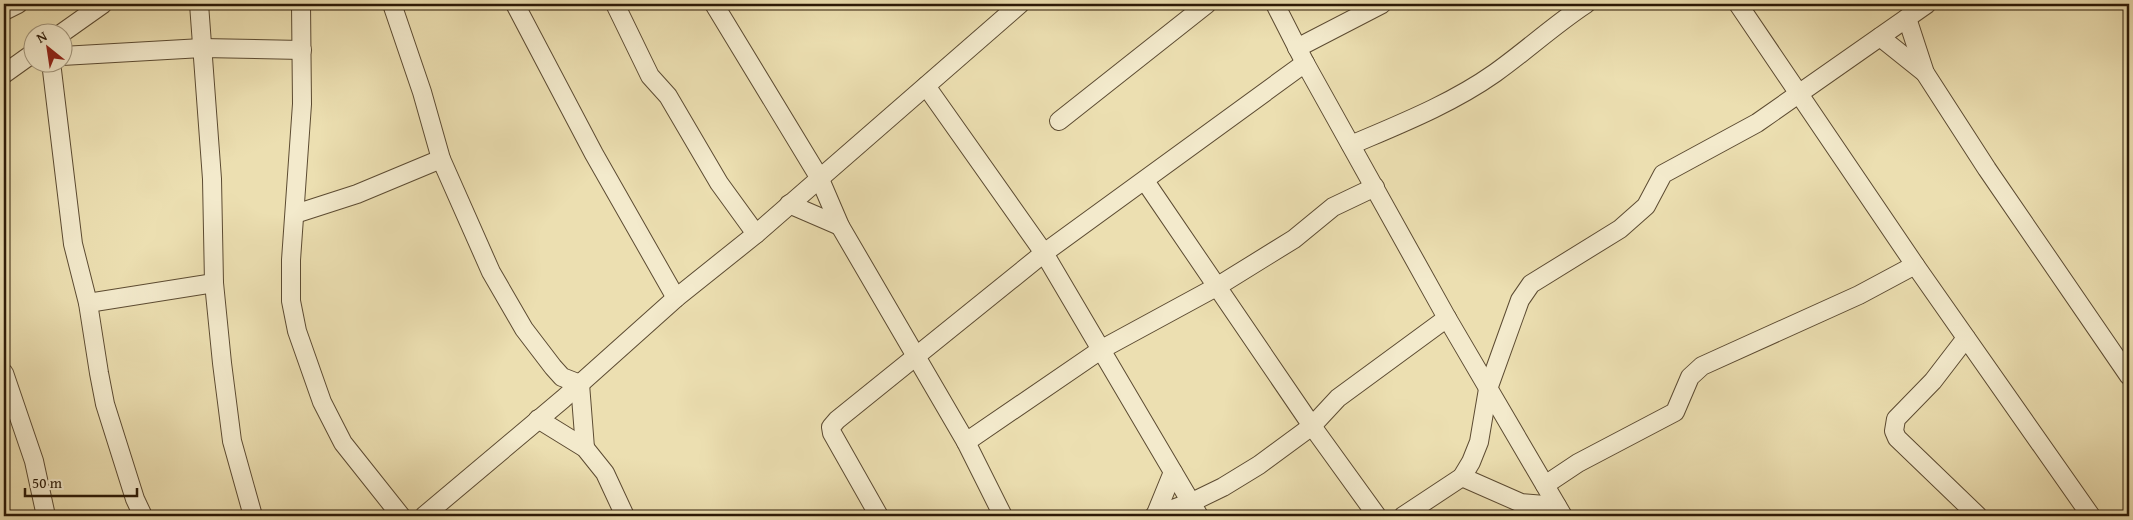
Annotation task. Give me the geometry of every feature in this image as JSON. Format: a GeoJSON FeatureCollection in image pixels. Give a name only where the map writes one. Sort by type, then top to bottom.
{"type":"FeatureCollection","features":[{"type":"Feature","properties":{"kind":"street"},"geometry":{"type":"LineString","coordinates":[[4,11],[18,4]]}},
{"type":"Feature","properties":{"kind":"street"},"geometry":{"type":"LineString","coordinates":[[199,4],[212,179],[214,283],[232,441],[253,516]]}},
{"type":"Feature","properties":{"kind":"street"},"geometry":{"type":"LineString","coordinates":[[301,4],[302,104],[291,260],[291,300],[297,331],[322,402],[344,443],[401,516]]}},
{"type":"Feature","properties":{"kind":"street"},"geometry":{"type":"LineString","coordinates":[[392,4],[422,92],[441,159],[491,272],[524,329],[562,377],[580,384]]}},
{"type":"Feature","properties":{"kind":"street"},"geometry":{"type":"LineString","coordinates":[[514,4],[594,154],[676,298]]}},
{"type":"Feature","properties":{"kind":"street"},"geometry":{"type":"LineString","coordinates":[[615,4],[650,76],[668,96],[719,183],[756,234]]}},
{"type":"Feature","properties":{"kind":"street"},"geometry":{"type":"LineString","coordinates":[[714,4],[819,177],[840,226],[917,355],[966,442],[1003,516]]}},
{"type":"Feature","properties":{"kind":"street"},"geometry":{"type":"LineString","coordinates":[[424,516],[580,384],[676,298],[756,234],[788,204],[1020,4]]}},
{"type":"Feature","properties":{"kind":"street"},"geometry":{"type":"LineString","coordinates":[[1059,121],[1207,4]]}},
{"type":"Feature","properties":{"kind":"street"},"geometry":{"type":"LineString","coordinates":[[1275,4],[1301,55],[1447,318],[1560,511]]}},
{"type":"Feature","properties":{"kind":"street"},"geometry":{"type":"LineString","coordinates":[[879,516],[832,433],[831,427],[1044,253],[1145,181],[1301,55],[1382,4]]}},
{"type":"Feature","properties":{"kind":"street"},"geometry":{"type":"LineString","coordinates":[[1738,4],[1801,94],[1915,265],[2091,516]]}},
{"type":"Feature","properties":{"kind":"street"},"geometry":{"type":"LineString","coordinates":[[1403,516],[1462,477],[1479,442],[1488,388],[1520,300],[1531,284],[1620,229],[1646,206],[1663,174],[1757,123],[1927,4]]}},
{"type":"Feature","properties":{"kind":"street"},"geometry":{"type":"LineString","coordinates":[[72,25],[99,5]]}},
{"type":"Feature","properties":{"kind":"street"},"geometry":{"type":"LineString","coordinates":[[1351,144],[1426,113],[1494,73],[1578,6]]}},
{"type":"Feature","properties":{"kind":"street"},"geometry":{"type":"LineString","coordinates":[[1907,18],[1925,73],[1987,169],[2129,376]]}},
{"type":"Feature","properties":{"kind":"street"},"geometry":{"type":"LineString","coordinates":[[1880,37],[1925,73]]}},
{"type":"Feature","properties":{"kind":"street"},"geometry":{"type":"LineString","coordinates":[[72,55],[202,48],[302,50]]}},
{"type":"Feature","properties":{"kind":"street"},"geometry":{"type":"LineString","coordinates":[[4,74],[22,61]]}},
{"type":"Feature","properties":{"kind":"street"},"geometry":{"type":"LineString","coordinates":[[52,72],[72,244],[88,303],[105,404],[135,499],[143,516]]}},
{"type":"Feature","properties":{"kind":"street"},"geometry":{"type":"LineString","coordinates":[[926,86],[1044,253],[1196,509]]}},
{"type":"Feature","properties":{"kind":"street"},"geometry":{"type":"LineString","coordinates":[[295,214],[357,194],[441,159]]}},
{"type":"Feature","properties":{"kind":"street"},"geometry":{"type":"LineString","coordinates":[[1145,181],[1312,426],[1378,516]]}},
{"type":"Feature","properties":{"kind":"street"},"geometry":{"type":"LineString","coordinates":[[966,442],[1102,349],[1218,286],[1294,239],[1333,207],[1375,187]]}},
{"type":"Feature","properties":{"kind":"street"},"geometry":{"type":"LineString","coordinates":[[788,204],[840,226]]}},
{"type":"Feature","properties":{"kind":"street"},"geometry":{"type":"LineString","coordinates":[[1545,485],[1578,463],[1675,412],[1690,376],[1702,366],[1860,295],[1915,265]]}},
{"type":"Feature","properties":{"kind":"street"},"geometry":{"type":"LineString","coordinates":[[88,303],[214,283]]}},
{"type":"Feature","properties":{"kind":"street"},"geometry":{"type":"LineString","coordinates":[[1154,516],[1196,509],[1223,487],[1259,465],[1312,426],[1338,398],[1447,318]]}},
{"type":"Feature","properties":{"kind":"street"},"geometry":{"type":"LineString","coordinates":[[1966,338],[1933,381],[1896,419],[1894,431],[1896,438],[1978,516]]}},
{"type":"Feature","properties":{"kind":"street"},"geometry":{"type":"LineString","coordinates":[[4,373],[34,461],[46,516]]}},
{"type":"Feature","properties":{"kind":"street"},"geometry":{"type":"LineString","coordinates":[[580,384],[585,448]]}},
{"type":"Feature","properties":{"kind":"street"},"geometry":{"type":"LineString","coordinates":[[538,419],[585,448],[605,473],[625,516]]}},
{"type":"Feature","properties":{"kind":"street"},"geometry":{"type":"LineString","coordinates":[[1154,516],[1173,472]]}},
{"type":"Feature","properties":{"kind":"street"},"geometry":{"type":"LineString","coordinates":[[1462,477],[1521,503],[1560,511]]}}]}
